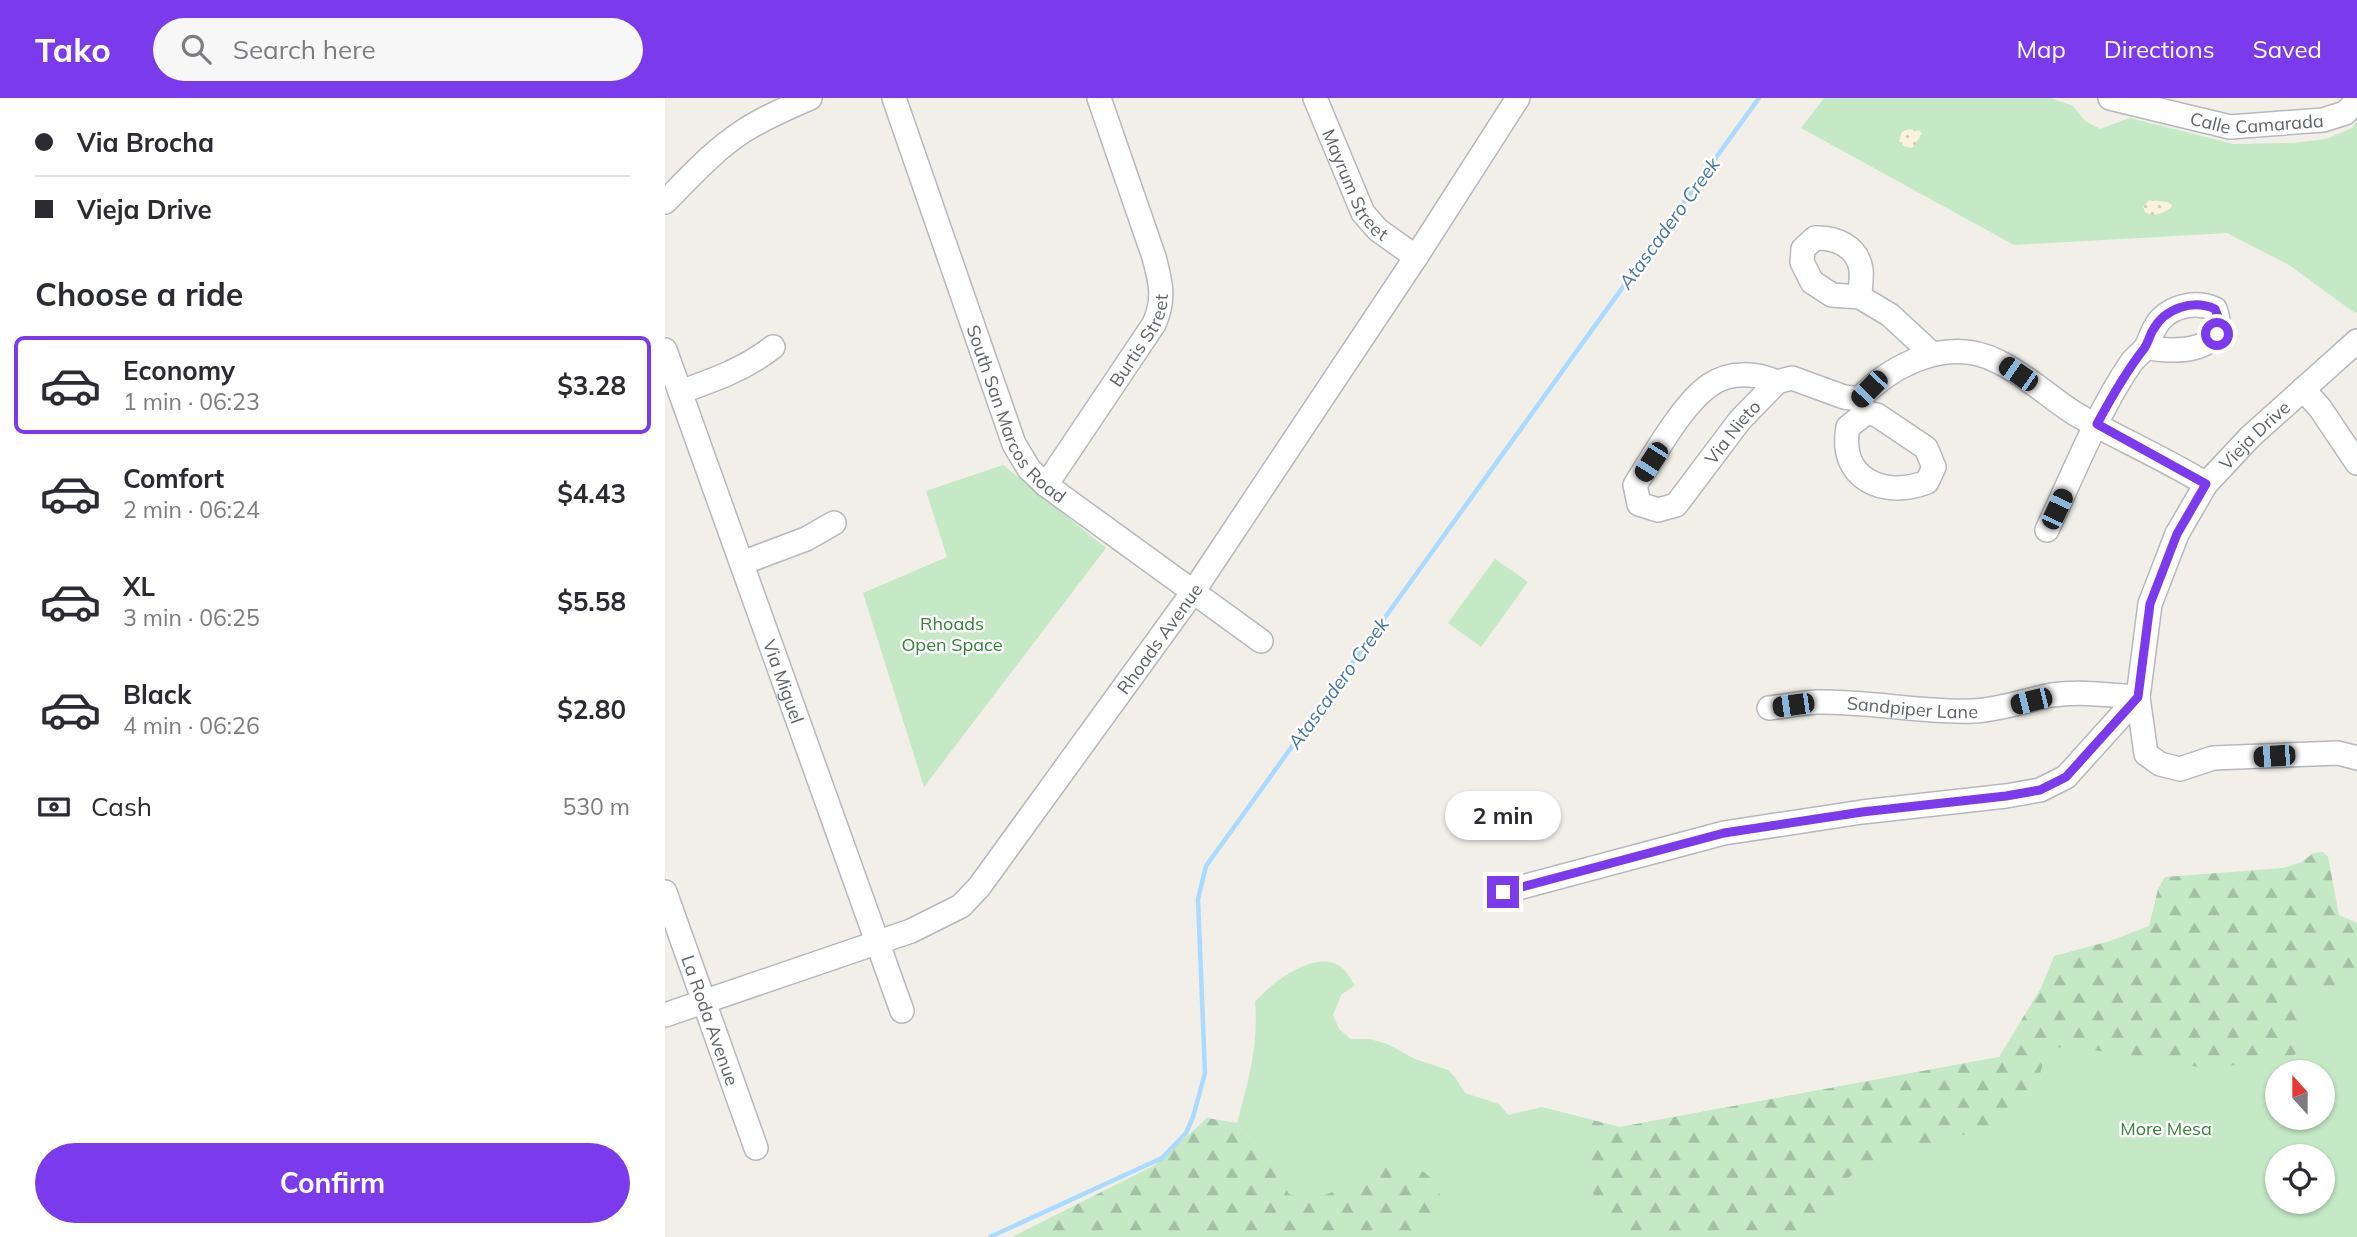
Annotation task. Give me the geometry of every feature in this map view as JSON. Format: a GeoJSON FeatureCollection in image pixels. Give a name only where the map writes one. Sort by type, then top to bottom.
{"type":"FeatureCollection","features":[{"type":"Feature","properties":{"kind":"street"},"geometry":{"type":"LineString","coordinates":[[665,202],[708,159],[741,132],[780,110],[810,98]]}},
{"type":"Feature","properties":{"kind":"street","name":"South San Marcos Road"},"geometry":{"type":"LineString","coordinates":[[894,98],[1013,443],[1029,469],[1046,485],[1261,640]]}},
{"type":"Feature","properties":{"kind":"street","name":"Burtis Street"},"geometry":{"type":"LineString","coordinates":[[1046,485],[1154,324],[1162,306],[1160,279],[1154,257],[1099,98]]}},
{"type":"Feature","properties":{"kind":"street","name":"Mayrum Street"},"geometry":{"type":"LineString","coordinates":[[1315,98],[1363,213],[1378,230],[1416,257]]}},
{"type":"Feature","properties":{"kind":"street","name":"Rhoads Avenue"},"geometry":{"type":"LineString","coordinates":[[665,1015],[878,943],[936,920],[961,906],[979,887],[1193,592],[1416,257],[1518,98]]}},
{"type":"Feature","properties":{"kind":"street","name":"Calle Camarada"},"geometry":{"type":"LineString","coordinates":[[2110,98],[2230,127],[2323,120],[2345,113],[2357,98]]}},
{"type":"Feature","properties":{"kind":"street"},"geometry":{"type":"LineString","coordinates":[[1860,297],[1890,315],[1932,354]]}},
{"type":"Feature","properties":{"kind":"street","name":"Vieja Drive"},"geometry":{"type":"LineString","coordinates":[[2357,341],[2250,437],[2206,484],[2177,534],[2150,604],[2138,697],[2146,754],[2160,764],[2180,769],[2213,758],[2302,754],[2338,753],[2357,758]]}},
{"type":"Feature","properties":{"kind":"street"},"geometry":{"type":"LineString","coordinates":[[680,391],[727,375],[756,360],[773,347]]}},
{"type":"Feature","properties":{"kind":"street","name":"Via Miguel"},"geometry":{"type":"LineString","coordinates":[[665,350],[902,1011]]}},
{"type":"Feature","properties":{"kind":"street"},"geometry":{"type":"LineString","coordinates":[[1777,382],[1792,378],[1863,406],[1885,377],[1902,365],[1932,354],[1962,352],[2000,362],[2074,413],[2206,484]]}},
{"type":"Feature","properties":{"kind":"street"},"geometry":{"type":"LineString","coordinates":[[2047,530],[2097,424],[2139,355]]}},
{"type":"Feature","properties":{"kind":"street","name":"Via Nieto"},"geometry":{"type":"LineString","coordinates":[[1760,375],[1777,382],[1740,420],[1676,505],[1658,510],[1639,504],[1635,485],[1685,410],[1709,385],[1728,376],[1760,375]]}},
{"type":"Feature","properties":{"kind":"street"},"geometry":{"type":"LineString","coordinates":[[2303,389],[2320,408],[2357,463]]}},
{"type":"Feature","properties":{"kind":"street"},"geometry":{"type":"LineString","coordinates":[[742,563],[806,539],[834,523]]}},
{"type":"Feature","properties":{"kind":"street","name":"Sandpiper Lane"},"geometry":{"type":"LineString","coordinates":[[1769,708],[1816,702],[1879,705],[1920,711],[1975,711],[2084,692],[2138,697]]}},
{"type":"Feature","properties":{"kind":"street"},"geometry":{"type":"LineString","coordinates":[[1503,892],[1724,833],[2040,790],[2066,777],[2138,697]]}},
{"type":"Feature","properties":{"kind":"street","name":"La Roda Avenue"},"geometry":{"type":"LineString","coordinates":[[665,892],[756,1148]]}},
{"type":"Feature","properties":{"kind":"green space"},"geometry":{"type":"Polygon","coordinates":[[[1824,98],[2051,98],[2073,106],[2085,121],[2100,129],[2130,118],[2233,144],[2293,143],[2326,139],[2352,128],[2357,121],[2357,312],[2289,265],[2227,233],[2014,245],[1801,128],[1824,98]]]}},
{"type":"Feature","properties":{"kind":"green space","name":"Rhoads Open Space"},"geometry":{"type":"Polygon","coordinates":[[[1003,465],[1106,548],[924,787],[863,593],[947,557],[926,491],[1003,465]]]}},
{"type":"Feature","properties":{"kind":"green space"},"geometry":{"type":"Polygon","coordinates":[[[1495,559],[1528,582],[1481,647],[1448,623],[1495,559]]]}},
{"type":"Feature","properties":{"kind":"green space"},"geometry":{"type":"Polygon","coordinates":[[[2323,852],[2328,857],[2339,915],[2357,923],[2357,988],[2310,992],[2296,1000],[2305,1044],[2294,1055],[2211,1069],[2074,1047],[2047,1048],[2035,1093],[2013,1117],[1990,1128],[1911,1148],[1869,1164],[1846,1179],[1834,1196],[1819,1210],[1802,1237],[1619,1237],[1584,1178],[1592,1120],[1620,1127],[1999,1057],[2041,988],[2054,956],[2110,941],[2149,926],[2158,889],[2165,877],[2283,868],[2302,862],[2313,853],[2323,852]]]}},
{"type":"Feature","properties":{"kind":"green space","name":"More Mesa"},"geometry":{"type":"Polygon","coordinates":[[[2357,958],[2357,1237],[1062,1237],[1269,1161],[1237,1123],[1254,1048],[1255,1002],[1295,970],[1319,962],[1331,962],[1341,967],[1355,985],[1341,995],[1333,1015],[1339,1029],[1351,1039],[1370,1039],[1387,1044],[1415,1059],[1448,1070],[1465,1093],[1499,1104],[1508,1115],[1542,1107],[1620,1127],[2075,1043],[2357,958]]]}},
{"type":"Feature","properties":{"kind":"green space"},"geometry":{"type":"Polygon","coordinates":[[[1207,1118],[1237,1123],[1269,1161],[1289,1194],[1313,1200],[1359,1181],[1374,1168],[1409,1167],[1424,1172],[1433,1180],[1442,1205],[1437,1237],[1012,1237],[1155,1165],[1207,1118]]]}},
{"type":"Feature","properties":{"kind":"sand"},"geometry":{"type":"Polygon","coordinates":[[[1908,129],[1920,131],[1922,134],[1912,148],[1903,146],[1899,141],[1902,132],[1908,129]]]}},
{"type":"Feature","properties":{"kind":"sand"},"geometry":{"type":"Polygon","coordinates":[[[2149,200],[2168,202],[2173,206],[2152,215],[2145,212],[2143,207],[2149,200]]]}},
{"type":"Feature","properties":{"kind":"waterway","name":"Atascadero Creek"},"geometry":{"type":"LineString","coordinates":[[990,1237],[1162,1158],[1186,1133],[1205,1073],[1198,899],[1206,866],[1759,98]]}},
{"type":"Feature","properties":{"kind":"route"},"geometry":{"type":"LineString","coordinates":[[1503,892],[1724,833],[1862,812],[2006,796],[2040,790],[2066,777],[2138,697],[2150,604],[2177,534],[2206,484],[2178,466],[2097,424],[2131,363],[2146,347],[2162,318],[2184,306],[2203,304],[2215,309],[2220,322],[2217,334]]}}]}
